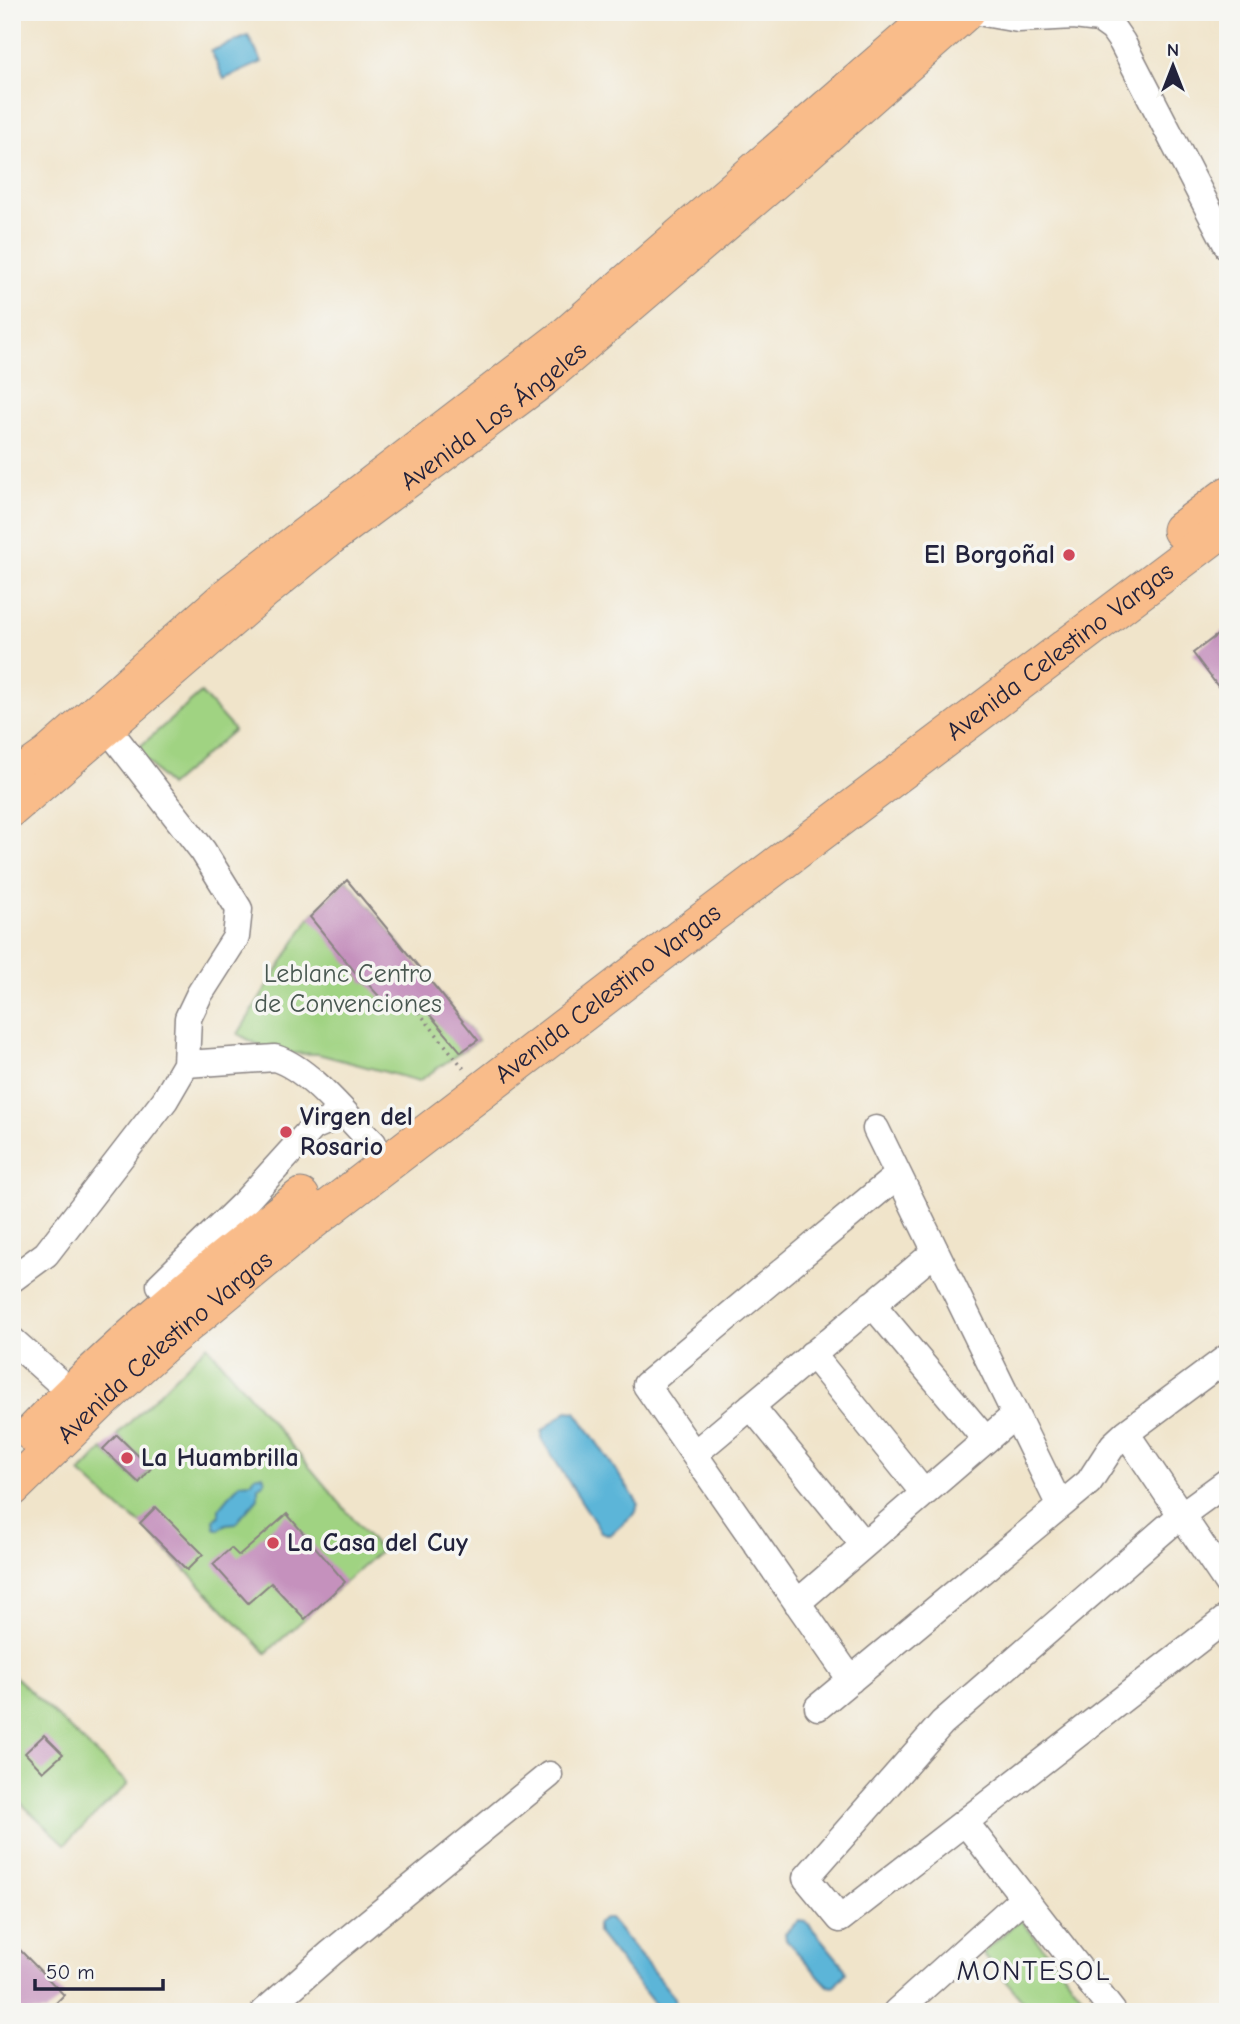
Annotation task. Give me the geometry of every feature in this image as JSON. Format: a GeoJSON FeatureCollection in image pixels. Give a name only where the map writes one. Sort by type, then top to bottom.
{"type":"FeatureCollection","features":[{"type":"Feature","properties":{"kind":"highway","name":"Avenida Celestino Vargas"},"geometry":{"type":"LineString","coordinates":[[12,1455],[73,1392],[142,1328],[260,1229],[373,1143],[424,1120],[1220,516]]}},
{"type":"Feature","properties":{"kind":"highway","name":"Avenida Celestino Vargas"},"geometry":{"type":"LineString","coordinates":[[12,1489],[103,1399],[188,1323],[354,1187],[424,1120],[466,1072],[554,1021]]}},
{"type":"Feature","properties":{"kind":"main road","name":"Avenida Los Ángeles"},"geometry":{"type":"LineString","coordinates":[[12,778],[47,753],[232,589],[564,334],[934,12]]}},
{"type":"Feature","properties":{"kind":"main road","name":"Avenida Los Ángeles"},"geometry":{"type":"LineString","coordinates":[[12,811],[299,565],[541,383],[780,179],[969,12]]}},
{"type":"Feature","properties":{"kind":"street"},"geometry":{"type":"LineString","coordinates":[[978,12],[1018,19],[1074,16],[1099,19],[1112,29],[1122,42],[1228,247]]}},
{"type":"Feature","properties":{"kind":"street"},"geometry":{"type":"LineString","coordinates":[[12,1279],[46,1254],[165,1100],[186,1064],[188,1018],[199,995],[236,937],[239,909],[203,851],[109,730]]}},
{"type":"Feature","properties":{"kind":"street"},"geometry":{"type":"LineString","coordinates":[[186,1064],[275,1058],[285,1061],[305,1072],[373,1143]]}},
{"type":"Feature","properties":{"kind":"street"},"geometry":{"type":"LineString","coordinates":[[160,1285],[244,1203],[313,1127],[344,1114]]}},
{"type":"Feature","properties":{"kind":"street"},"geometry":{"type":"LineString","coordinates":[[876,1129],[1060,1506]]}},
{"type":"Feature","properties":{"kind":"street"},"geometry":{"type":"LineString","coordinates":[[851,1680],[646,1385],[898,1175]]}},
{"type":"Feature","properties":{"kind":"street"},"geometry":{"type":"LineString","coordinates":[[694,1454],[936,1252]]}},
{"type":"Feature","properties":{"kind":"street"},"geometry":{"type":"LineString","coordinates":[[873,1304],[986,1440]]}},
{"type":"Feature","properties":{"kind":"street"},"geometry":{"type":"LineString","coordinates":[[12,1340],[59,1382]]}},
{"type":"Feature","properties":{"kind":"street"},"geometry":{"type":"LineString","coordinates":[[813,1354],[924,1493]]}},
{"type":"Feature","properties":{"kind":"street"},"geometry":{"type":"LineString","coordinates":[[818,1707],[1089,1482],[1113,1445],[1126,1433],[1228,1357]]}},
{"type":"Feature","properties":{"kind":"street"},"geometry":{"type":"LineString","coordinates":[[751,1406],[864,1545]]}},
{"type":"Feature","properties":{"kind":"street"},"geometry":{"type":"LineString","coordinates":[[797,1603],[1015,1415]]}},
{"type":"Feature","properties":{"kind":"street"},"geometry":{"type":"LineString","coordinates":[[1126,1433],[1228,1584]]}},
{"type":"Feature","properties":{"kind":"street"},"geometry":{"type":"LineString","coordinates":[[1228,1481],[1180,1516],[942,1723],[806,1878],[840,1919],[1228,1617]]}},
{"type":"Feature","properties":{"kind":"street"},"geometry":{"type":"LineString","coordinates":[[264,2012],[342,1944],[550,1774]]}},
{"type":"Feature","properties":{"kind":"street"},"geometry":{"type":"LineString","coordinates":[[965,1822],[1100,2007]]}},
{"type":"Feature","properties":{"kind":"street"},"geometry":{"type":"LineString","coordinates":[[896,2012],[1023,1898]]}},
{"type":"Feature","properties":{"kind":"path"},"geometry":{"type":"LineString","coordinates":[[410,1001],[466,1072]]}},
{"type":"Feature","properties":{"kind":"green space"},"geometry":{"type":"Polygon","coordinates":[[[201,693],[234,730],[169,786],[137,749],[201,693]]]}},
{"type":"Feature","properties":{"kind":"green space","name":"Leblanc Centro de Convenciones"},"geometry":{"type":"Polygon","coordinates":[[[347,880],[478,1040],[419,1081],[318,1054],[273,1053],[238,1034],[310,917],[347,880]]]}},
{"type":"Feature","properties":{"kind":"green space"},"geometry":{"type":"Polygon","coordinates":[[[207,1345],[380,1551],[266,1653],[140,1523],[121,1510],[80,1473],[103,1449],[139,1483],[151,1468],[117,1435],[207,1345]]]}},
{"type":"Feature","properties":{"kind":"green space"},"geometry":{"type":"Polygon","coordinates":[[[12,1674],[128,1784],[65,1844],[12,1795],[12,1674]]]}},
{"type":"Feature","properties":{"kind":"green space"},"geometry":{"type":"Polygon","coordinates":[[[1020,1919],[1082,1995],[1060,2012],[1032,2012],[983,1953],[1020,1919]]]}},
{"type":"Feature","properties":{"kind":"water"},"geometry":{"type":"Polygon","coordinates":[[[248,36],[262,62],[224,79],[211,51],[248,36]]]}},
{"type":"Feature","properties":{"kind":"water"},"geometry":{"type":"Polygon","coordinates":[[[567,1411],[576,1412],[638,1503],[636,1512],[610,1535],[601,1532],[542,1440],[542,1431],[567,1411]]]}},
{"type":"Feature","properties":{"kind":"water"},"geometry":{"type":"Polygon","coordinates":[[[257,1475],[263,1475],[265,1481],[258,1487],[258,1498],[236,1523],[226,1524],[219,1530],[215,1528],[214,1520],[219,1516],[219,1509],[240,1483],[252,1482],[257,1475]]]}},
{"type":"Feature","properties":{"kind":"water"},"geometry":{"type":"Polygon","coordinates":[[[610,1919],[675,1998],[676,2004],[668,2012],[660,2011],[597,1932],[597,1924],[610,1919]]]}},
{"type":"Feature","properties":{"kind":"water"},"geometry":{"type":"Polygon","coordinates":[[[798,1921],[807,1922],[845,1968],[846,1973],[834,1987],[828,1986],[786,1940],[785,1933],[798,1921]]]}},
{"type":"Feature","properties":{"kind":"building"},"geometry":{"type":"Polygon","coordinates":[[[1228,627],[1228,700],[1193,653],[1228,627]]]}},
{"type":"Feature","properties":{"kind":"building"},"geometry":{"type":"Polygon","coordinates":[[[347,880],[478,1040],[461,1052],[415,997],[401,1008],[390,1008],[366,982],[364,983],[310,917],[347,880]]]}},
{"type":"Feature","properties":{"kind":"building","name":"La Huambrilla"},"geometry":{"type":"Polygon","coordinates":[[[117,1435],[151,1468],[139,1483],[103,1449],[117,1435]]]}},
{"type":"Feature","properties":{"kind":"building"},"geometry":{"type":"Polygon","coordinates":[[[156,1507],[203,1554],[187,1570],[140,1523],[156,1507]]]}},
{"type":"Feature","properties":{"kind":"building"},"geometry":{"type":"Polygon","coordinates":[[[287,1514],[345,1582],[305,1619],[271,1583],[248,1603],[213,1564],[231,1548],[239,1556],[287,1514]]]}},
{"type":"Feature","properties":{"kind":"building"},"geometry":{"type":"Polygon","coordinates":[[[44,1735],[63,1754],[43,1772],[25,1753],[44,1735]]]}},
{"type":"Feature","properties":{"kind":"building"},"geometry":{"type":"Polygon","coordinates":[[[19,1949],[64,1995],[47,2012],[12,2012],[12,1956],[19,1949]]]}},
{"type":"Feature","properties":{"kind":"place","name":"El Borgoñal"},"geometry":{"type":"Point","coordinates":[1069,555]}},
{"type":"Feature","properties":{"kind":"place","name":"Virgen del Rosario"},"geometry":{"type":"Point","coordinates":[286,1132]}},
{"type":"Feature","properties":{"kind":"place","name":"La Huambrilla"},"geometry":{"type":"Point","coordinates":[127,1458]}},
{"type":"Feature","properties":{"kind":"place","name":"La Casa del Cuy"},"geometry":{"type":"Point","coordinates":[273,1543]}},
{"type":"Feature","properties":{"kind":"district","name":"MONTESOL"},"geometry":{"type":"Point","coordinates":[1034,1971]}}]}
